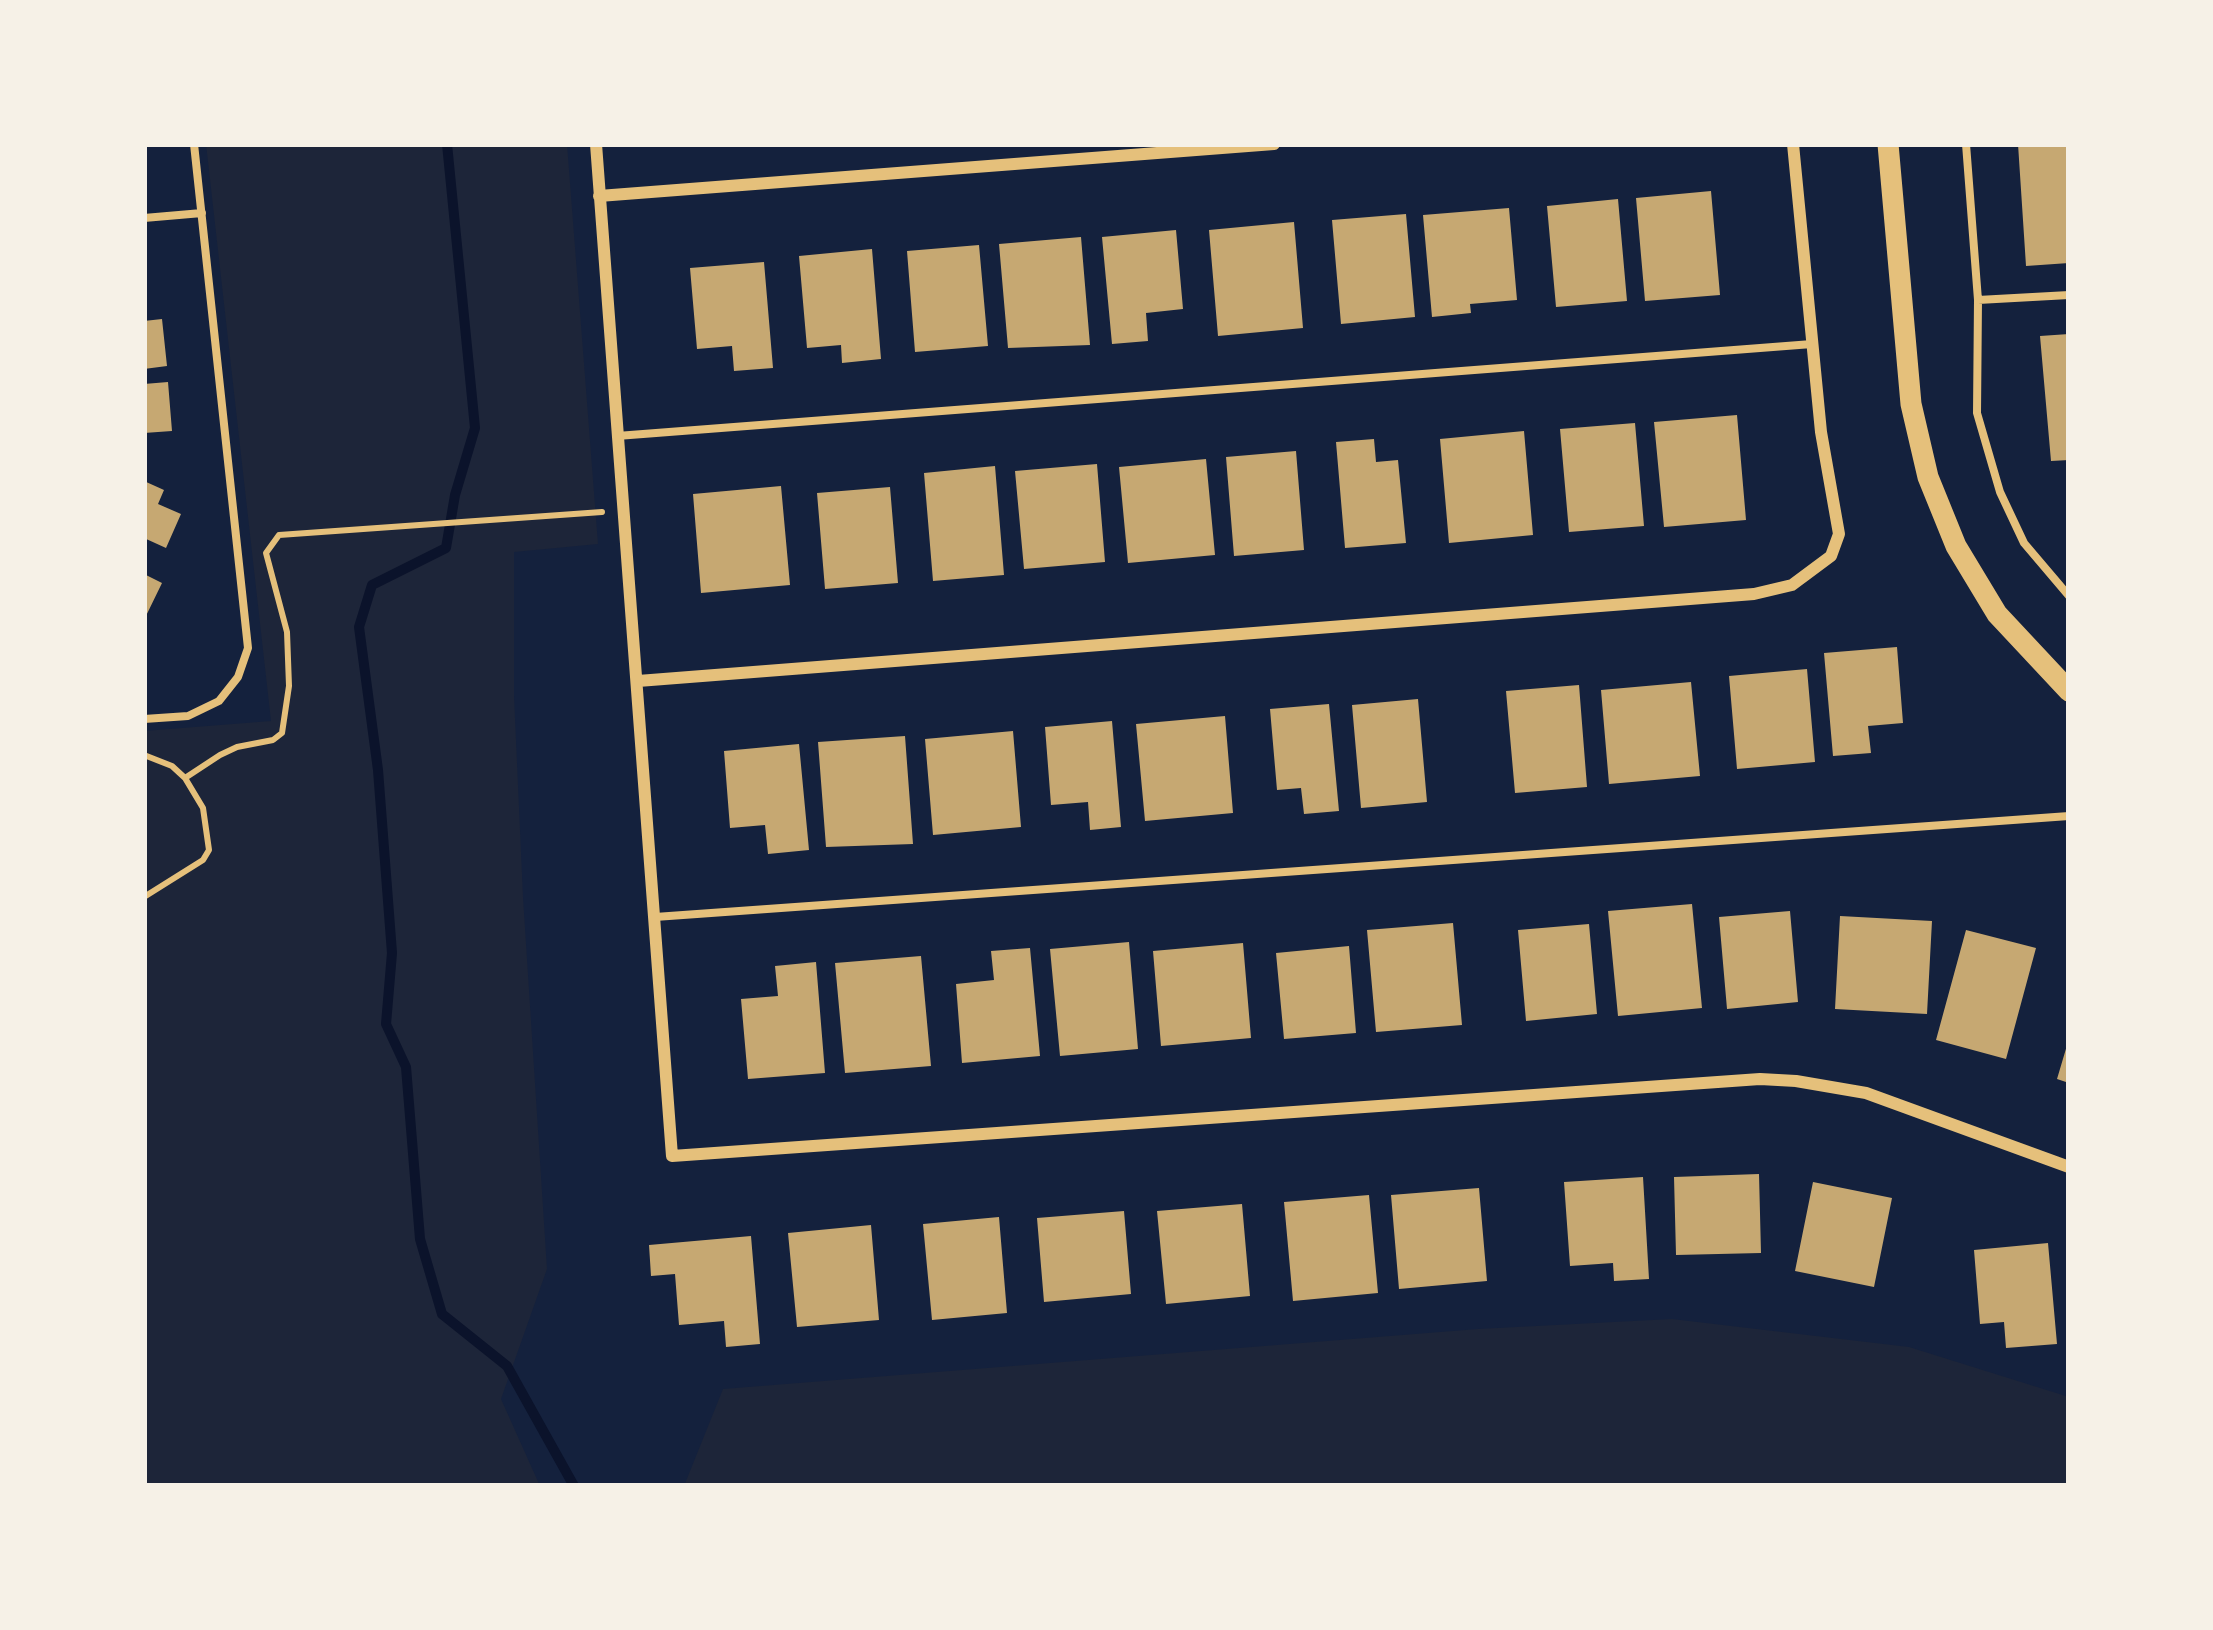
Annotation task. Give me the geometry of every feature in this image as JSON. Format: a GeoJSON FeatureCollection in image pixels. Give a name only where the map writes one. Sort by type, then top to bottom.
{"type":"FeatureCollection","features":[{"type":"Feature","properties":{"kind":"street"},"geometry":{"type":"LineString","coordinates":[[596,144],[672,1156],[1760,1079],[1834,1085],[1866,1093],[2069,1167]]}},
{"type":"Feature","properties":{"kind":"street"},"geometry":{"type":"LineString","coordinates":[[599,196],[1274,144]]}},
{"type":"Feature","properties":{"kind":"street"},"geometry":{"type":"LineString","coordinates":[[638,680],[1772,591],[1792,584],[1831,556],[1839,534],[1820,432],[1793,144]]}},
{"type":"Feature","properties":{"kind":"street"},"geometry":{"type":"LineString","coordinates":[[1888,144],[1911,404],[1928,477],[1956,546],[1997,614],[2069,691]]}},
{"type":"Feature","properties":{"kind":"lane"},"geometry":{"type":"LineString","coordinates":[[144,719],[188,716],[219,701],[238,677],[248,648],[194,144]]}},
{"type":"Feature","properties":{"kind":"lane"},"geometry":{"type":"LineString","coordinates":[[1966,144],[1978,300],[1977,413],[2000,492],[2024,543],[2069,596]]}},
{"type":"Feature","properties":{"kind":"lane"},"geometry":{"type":"LineString","coordinates":[[144,218],[202,213]]}},
{"type":"Feature","properties":{"kind":"lane"},"geometry":{"type":"LineString","coordinates":[[1978,300],[2069,295]]}},
{"type":"Feature","properties":{"kind":"lane"},"geometry":{"type":"LineString","coordinates":[[617,436],[1812,344]]}},
{"type":"Feature","properties":{"kind":"lane"},"geometry":{"type":"LineString","coordinates":[[655,917],[2069,817]]}},
{"type":"Feature","properties":{"kind":"path"},"geometry":{"type":"LineString","coordinates":[[298,532],[623,511]]}},
{"type":"Feature","properties":{"kind":"path"},"geometry":{"type":"LineString","coordinates":[[144,755],[172,766],[185,778],[202,808],[209,836],[203,860],[144,897]]}},
{"type":"Feature","properties":{"kind":"shaded area"},"geometry":{"type":"Polygon","coordinates":[[[206,144],[567,144],[598,544],[514,552],[514,696],[523,897],[547,1269],[501,1399],[540,1486],[144,1486],[144,731],[271,721],[206,144]]]}},
{"type":"Feature","properties":{"kind":"shaded area"},"geometry":{"type":"Polygon","coordinates":[[[1672,1319],[1909,1347],[2069,1397],[2069,1486],[684,1486],[723,1389],[1478,1329],[1672,1319]]]}},
{"type":"Feature","properties":{"kind":"building"},"geometry":{"type":"Polygon","coordinates":[[[2018,144],[2069,144],[2069,263],[2026,266],[2018,144]]]}},
{"type":"Feature","properties":{"kind":"building"},"geometry":{"type":"Polygon","coordinates":[[[1711,191],[1720,295],[1645,301],[1636,198],[1711,191]]]}},
{"type":"Feature","properties":{"kind":"building"},"geometry":{"type":"Polygon","coordinates":[[[1618,199],[1627,301],[1556,307],[1547,206],[1618,199]]]}},
{"type":"Feature","properties":{"kind":"building"},"geometry":{"type":"Polygon","coordinates":[[[1509,208],[1517,300],[1470,304],[1471,313],[1432,317],[1423,215],[1509,208]]]}},
{"type":"Feature","properties":{"kind":"building"},"geometry":{"type":"Polygon","coordinates":[[[1406,214],[1415,317],[1341,324],[1332,220],[1406,214]]]}},
{"type":"Feature","properties":{"kind":"building"},"geometry":{"type":"Polygon","coordinates":[[[1294,222],[1303,328],[1218,336],[1209,230],[1294,222]]]}},
{"type":"Feature","properties":{"kind":"building"},"geometry":{"type":"Polygon","coordinates":[[[1176,230],[1183,309],[1146,313],[1148,341],[1112,344],[1102,237],[1176,230]]]}},
{"type":"Feature","properties":{"kind":"building"},"geometry":{"type":"Polygon","coordinates":[[[1081,237],[1090,345],[1008,348],[999,244],[1081,237]]]}},
{"type":"Feature","properties":{"kind":"building"},"geometry":{"type":"Polygon","coordinates":[[[979,245],[988,346],[915,352],[907,251],[979,245]]]}},
{"type":"Feature","properties":{"kind":"building"},"geometry":{"type":"Polygon","coordinates":[[[872,249],[881,359],[842,363],[841,345],[807,348],[799,256],[872,249]]]}},
{"type":"Feature","properties":{"kind":"building"},"geometry":{"type":"Polygon","coordinates":[[[764,262],[773,368],[734,371],[732,346],[697,349],[690,268],[764,262]]]}},
{"type":"Feature","properties":{"kind":"building"},"geometry":{"type":"Polygon","coordinates":[[[162,319],[167,366],[144,369],[144,321],[162,319]]]}},
{"type":"Feature","properties":{"kind":"building"},"geometry":{"type":"Polygon","coordinates":[[[2069,334],[2069,460],[2051,461],[2040,336],[2069,334]]]}},
{"type":"Feature","properties":{"kind":"building"},"geometry":{"type":"Polygon","coordinates":[[[168,382],[172,431],[144,433],[144,384],[168,382]]]}},
{"type":"Feature","properties":{"kind":"building"},"geometry":{"type":"Polygon","coordinates":[[[1737,415],[1746,520],[1664,527],[1654,422],[1737,415]]]}},
{"type":"Feature","properties":{"kind":"building"},"geometry":{"type":"Polygon","coordinates":[[[1635,423],[1644,526],[1569,532],[1560,429],[1635,423]]]}},
{"type":"Feature","properties":{"kind":"building"},"geometry":{"type":"Polygon","coordinates":[[[1524,431],[1533,535],[1449,543],[1440,439],[1524,431]]]}},
{"type":"Feature","properties":{"kind":"building"},"geometry":{"type":"Polygon","coordinates":[[[1374,439],[1376,462],[1398,460],[1406,543],[1345,548],[1336,442],[1374,439]]]}},
{"type":"Feature","properties":{"kind":"building"},"geometry":{"type":"Polygon","coordinates":[[[1296,451],[1304,550],[1234,556],[1226,457],[1296,451]]]}},
{"type":"Feature","properties":{"kind":"building"},"geometry":{"type":"Polygon","coordinates":[[[1206,459],[1215,555],[1128,563],[1119,467],[1206,459]]]}},
{"type":"Feature","properties":{"kind":"building"},"geometry":{"type":"Polygon","coordinates":[[[1097,464],[1105,562],[1024,569],[1015,471],[1097,464]]]}},
{"type":"Feature","properties":{"kind":"building"},"geometry":{"type":"Polygon","coordinates":[[[995,466],[1004,575],[933,581],[924,473],[995,466]]]}},
{"type":"Feature","properties":{"kind":"building"},"geometry":{"type":"Polygon","coordinates":[[[144,481],[164,490],[158,504],[181,514],[166,548],[144,538],[144,481]]]}},
{"type":"Feature","properties":{"kind":"building"},"geometry":{"type":"Polygon","coordinates":[[[781,486],[790,585],[701,593],[693,494],[781,486]]]}},
{"type":"Feature","properties":{"kind":"building"},"geometry":{"type":"Polygon","coordinates":[[[890,487],[898,583],[825,589],[817,493],[890,487]]]}},
{"type":"Feature","properties":{"kind":"building"},"geometry":{"type":"Polygon","coordinates":[[[144,574],[162,583],[144,620],[144,574]]]}},
{"type":"Feature","properties":{"kind":"building"},"geometry":{"type":"Polygon","coordinates":[[[1897,647],[1903,723],[1868,726],[1871,753],[1833,756],[1824,653],[1897,647]]]}},
{"type":"Feature","properties":{"kind":"building"},"geometry":{"type":"Polygon","coordinates":[[[1807,669],[1815,762],[1737,769],[1729,676],[1807,669]]]}},
{"type":"Feature","properties":{"kind":"building"},"geometry":{"type":"Polygon","coordinates":[[[1691,682],[1700,776],[1609,784],[1601,690],[1691,682]]]}},
{"type":"Feature","properties":{"kind":"building"},"geometry":{"type":"Polygon","coordinates":[[[1579,685],[1587,787],[1515,793],[1506,691],[1579,685]]]}},
{"type":"Feature","properties":{"kind":"building"},"geometry":{"type":"Polygon","coordinates":[[[1418,699],[1427,802],[1361,808],[1352,705],[1418,699]]]}},
{"type":"Feature","properties":{"kind":"building"},"geometry":{"type":"Polygon","coordinates":[[[1329,704],[1339,811],[1304,814],[1301,788],[1277,790],[1270,709],[1329,704]]]}},
{"type":"Feature","properties":{"kind":"building"},"geometry":{"type":"Polygon","coordinates":[[[1225,716],[1233,813],[1145,821],[1136,724],[1225,716]]]}},
{"type":"Feature","properties":{"kind":"building"},"geometry":{"type":"Polygon","coordinates":[[[1112,721],[1121,827],[1090,830],[1088,802],[1051,805],[1045,727],[1112,721]]]}},
{"type":"Feature","properties":{"kind":"building"},"geometry":{"type":"Polygon","coordinates":[[[1013,731],[1021,827],[933,835],[925,739],[1013,731]]]}},
{"type":"Feature","properties":{"kind":"building"},"geometry":{"type":"Polygon","coordinates":[[[905,736],[913,844],[826,847],[818,742],[905,736]]]}},
{"type":"Feature","properties":{"kind":"building"},"geometry":{"type":"Polygon","coordinates":[[[799,744],[809,850],[768,854],[765,825],[730,828],[724,751],[799,744]]]}},
{"type":"Feature","properties":{"kind":"building"},"geometry":{"type":"Polygon","coordinates":[[[1692,904],[1702,1008],[1618,1016],[1608,911],[1692,904]]]}},
{"type":"Feature","properties":{"kind":"building"},"geometry":{"type":"Polygon","coordinates":[[[1790,911],[1798,1002],[1727,1009],[1719,917],[1790,911]]]}},
{"type":"Feature","properties":{"kind":"building"},"geometry":{"type":"Polygon","coordinates":[[[1840,916],[1932,921],[1927,1014],[1835,1009],[1840,916]]]}},
{"type":"Feature","properties":{"kind":"building"},"geometry":{"type":"Polygon","coordinates":[[[1453,923],[1462,1025],[1376,1032],[1367,930],[1453,923]]]}},
{"type":"Feature","properties":{"kind":"building"},"geometry":{"type":"Polygon","coordinates":[[[1589,924],[1597,1014],[1526,1021],[1518,930],[1589,924]]]}},
{"type":"Feature","properties":{"kind":"building"},"geometry":{"type":"Polygon","coordinates":[[[1966,930],[2036,948],[2006,1059],[1936,1040],[1966,930]]]}},
{"type":"Feature","properties":{"kind":"building"},"geometry":{"type":"Polygon","coordinates":[[[1129,942],[1138,1049],[1060,1056],[1050,949],[1129,942]]]}},
{"type":"Feature","properties":{"kind":"building"},"geometry":{"type":"Polygon","coordinates":[[[1243,943],[1251,1038],[1161,1046],[1153,951],[1243,943]]]}},
{"type":"Feature","properties":{"kind":"building"},"geometry":{"type":"Polygon","coordinates":[[[1349,946],[1356,1033],[1284,1039],[1276,953],[1349,946]]]}},
{"type":"Feature","properties":{"kind":"building"},"geometry":{"type":"Polygon","coordinates":[[[1030,948],[1040,1056],[962,1063],[956,984],[994,980],[991,951],[1030,948]]]}},
{"type":"Feature","properties":{"kind":"building"},"geometry":{"type":"Polygon","coordinates":[[[921,956],[931,1066],[845,1073],[835,963],[921,956]]]}},
{"type":"Feature","properties":{"kind":"building"},"geometry":{"type":"Polygon","coordinates":[[[816,962],[825,1073],[748,1079],[741,999],[778,996],[775,966],[816,962]]]}},
{"type":"Feature","properties":{"kind":"building"},"geometry":{"type":"Polygon","coordinates":[[[2069,1042],[2069,1083],[2057,1079],[2069,1042]]]}},
{"type":"Feature","properties":{"kind":"building"},"geometry":{"type":"Polygon","coordinates":[[[1759,1174],[1761,1253],[1676,1255],[1674,1177],[1759,1174]]]}},
{"type":"Feature","properties":{"kind":"building"},"geometry":{"type":"Polygon","coordinates":[[[1643,1177],[1649,1279],[1614,1281],[1613,1263],[1570,1266],[1564,1182],[1643,1177]]]}},
{"type":"Feature","properties":{"kind":"building"},"geometry":{"type":"Polygon","coordinates":[[[1813,1182],[1892,1198],[1874,1287],[1795,1271],[1813,1182]]]}},
{"type":"Feature","properties":{"kind":"building"},"geometry":{"type":"Polygon","coordinates":[[[1479,1188],[1487,1281],[1399,1289],[1391,1195],[1479,1188]]]}},
{"type":"Feature","properties":{"kind":"building"},"geometry":{"type":"Polygon","coordinates":[[[1369,1195],[1378,1293],[1293,1301],[1284,1202],[1369,1195]]]}},
{"type":"Feature","properties":{"kind":"building"},"geometry":{"type":"Polygon","coordinates":[[[1242,1204],[1250,1296],[1166,1304],[1157,1211],[1242,1204]]]}},
{"type":"Feature","properties":{"kind":"building"},"geometry":{"type":"Polygon","coordinates":[[[1124,1211],[1131,1294],[1044,1302],[1037,1218],[1124,1211]]]}},
{"type":"Feature","properties":{"kind":"building"},"geometry":{"type":"Polygon","coordinates":[[[999,1217],[1007,1313],[932,1320],[923,1224],[999,1217]]]}},
{"type":"Feature","properties":{"kind":"building"},"geometry":{"type":"Polygon","coordinates":[[[871,1225],[879,1320],[797,1327],[788,1233],[871,1225]]]}},
{"type":"Feature","properties":{"kind":"building"},"geometry":{"type":"Polygon","coordinates":[[[751,1236],[760,1344],[726,1347],[724,1321],[679,1325],[675,1274],[651,1276],[649,1245],[751,1236]]]}},
{"type":"Feature","properties":{"kind":"building"},"geometry":{"type":"Polygon","coordinates":[[[2048,1243],[2057,1344],[2006,1348],[2004,1322],[1980,1324],[1974,1250],[2048,1243]]]}},
{"type":"Feature","properties":{"kind":"waterway"},"geometry":{"type":"LineString","coordinates":[[447,144],[475,428],[455,495],[446,548],[372,585],[359,627],[378,770],[392,953],[386,1024],[406,1067],[420,1239],[442,1314],[507,1366],[574,1486]]}}]}
